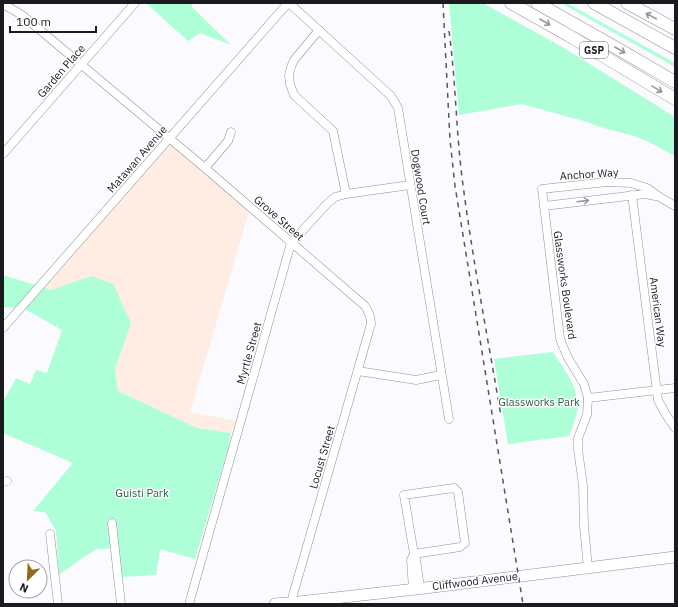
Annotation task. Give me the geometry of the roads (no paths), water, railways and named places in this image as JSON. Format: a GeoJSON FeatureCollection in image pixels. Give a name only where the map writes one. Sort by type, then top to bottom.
{"type":"FeatureCollection","features":[{"type":"Feature","properties":{"kind":"highway","name":"GSP"},"geometry":{"type":"LineString","coordinates":[[511,3],[675,100]]}},
{"type":"Feature","properties":{"kind":"highway","name":"GSP"},"geometry":{"type":"LineString","coordinates":[[537,3],[675,82]]}},
{"type":"Feature","properties":{"kind":"highway"},"geometry":{"type":"LineString","coordinates":[[594,3],[675,48]]}},
{"type":"Feature","properties":{"kind":"highway"},"geometry":{"type":"LineString","coordinates":[[627,3],[675,29]]}},
{"type":"Feature","properties":{"kind":"main road","name":"Cliffwood Avenue"},"geometry":{"type":"LineString","coordinates":[[275,604],[675,557]]}},
{"type":"Feature","properties":{"kind":"street","name":"Garden Place"},"geometry":{"type":"LineString","coordinates":[[3,154],[135,3]]}},
{"type":"Feature","properties":{"kind":"street","name":"Dogwood Court"},"geometry":{"type":"LineString","coordinates":[[289,3],[391,96],[398,108],[448,419]]}},
{"type":"Feature","properties":{"kind":"street","name":"Matawan Avenue"},"geometry":{"type":"LineString","coordinates":[[3,328],[289,3]]}},
{"type":"Feature","properties":{"kind":"street","name":"Grove Street"},"geometry":{"type":"LineString","coordinates":[[3,4],[22,15],[170,138],[366,306],[370,317]]}},
{"type":"Feature","properties":{"kind":"street"},"geometry":{"type":"LineString","coordinates":[[319,30],[290,67],[290,84],[294,95],[333,131],[346,194]]}},
{"type":"Feature","properties":{"kind":"street"},"geometry":{"type":"LineString","coordinates":[[205,168],[228,141],[231,132]]}},
{"type":"Feature","properties":{"kind":"street","name":"Anchor Way"},"geometry":{"type":"LineString","coordinates":[[542,189],[606,182],[631,183],[647,188],[675,206]]}},
{"type":"Feature","properties":{"kind":"street","name":"Myrtle Street"},"geometry":{"type":"LineString","coordinates":[[189,604],[291,243],[335,197],[346,194],[410,186]]}},
{"type":"Feature","properties":{"kind":"street","name":"Glassworks Boulevard"},"geometry":{"type":"LineString","coordinates":[[542,189],[560,338],[568,358],[584,384],[588,398],[587,415],[578,438],[583,486],[584,526],[588,568]]}},
{"type":"Feature","properties":{"kind":"street","name":"Anchor Way"},"geometry":{"type":"LineString","coordinates":[[544,206],[632,195],[646,194],[658,196]]}},
{"type":"Feature","properties":{"kind":"street","name":"American Way"},"geometry":{"type":"LineString","coordinates":[[632,195],[658,400],[675,428]]}},
{"type":"Feature","properties":{"kind":"street","name":"Locust Street"},"geometry":{"type":"LineString","coordinates":[[292,603],[371,324],[370,317]]}},
{"type":"Feature","properties":{"kind":"street"},"geometry":{"type":"LineString","coordinates":[[358,371],[416,380],[441,375]]}},
{"type":"Feature","properties":{"kind":"street"},"geometry":{"type":"LineString","coordinates":[[588,398],[675,388]]}},
{"type":"Feature","properties":{"kind":"street"},"geometry":{"type":"LineString","coordinates":[[414,554],[460,548],[465,544],[458,492],[454,488],[404,495],[414,554],[416,559],[416,588]]}},
{"type":"Feature","properties":{"kind":"street"},"geometry":{"type":"LineString","coordinates":[[112,523],[122,604]]}},
{"type":"Feature","properties":{"kind":"street"},"geometry":{"type":"LineString","coordinates":[[50,534],[58,604]]}},
{"type":"Feature","properties":{"kind":"railway"},"geometry":{"type":"LineString","coordinates":[[443,3],[450,140],[455,186],[523,604]]}},
{"type":"Feature","properties":{"kind":"railway"},"geometry":{"type":"LineString","coordinates":[[449,31],[463,185],[476,272],[501,416]]}},
{"type":"Feature","properties":{"kind":"park label","name":"Glassworks Park"},"geometry":{"type":"Point","coordinates":[539,402]}},
{"type":"Feature","properties":{"kind":"park label","name":"Guisti Park"},"geometry":{"type":"Point","coordinates":[142,493]}}]}
